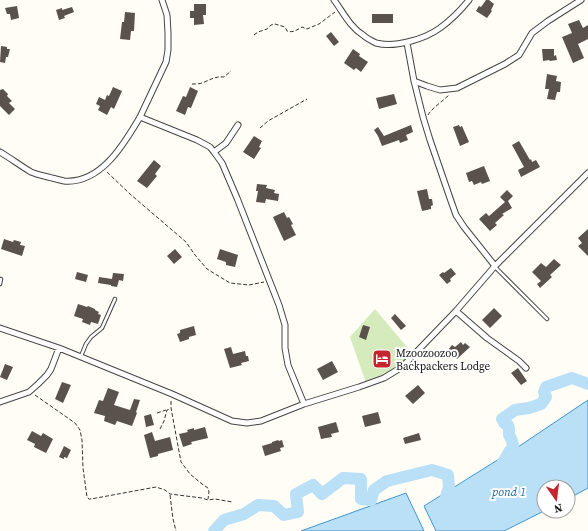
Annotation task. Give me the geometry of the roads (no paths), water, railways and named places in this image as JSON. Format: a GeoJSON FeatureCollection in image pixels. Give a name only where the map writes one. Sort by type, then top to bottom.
{"type":"FeatureCollection","features":[{"type":"Feature","properties":{"kind":"street"},"geometry":{"type":"LineString","coordinates":[[0,152],[32,172],[64,181],[77,180],[92,175],[102,168],[128,137],[140,117],[166,62],[168,50],[167,15],[162,0]]}},
{"type":"Feature","properties":{"kind":"street"},"geometry":{"type":"LineString","coordinates":[[334,0],[354,28],[363,36],[376,43],[392,44],[407,42],[440,28],[469,0]]}},
{"type":"Feature","properties":{"kind":"street"},"geometry":{"type":"LineString","coordinates":[[414,81],[440,90],[457,88],[505,64],[519,55],[532,33],[581,0]]}},
{"type":"Feature","properties":{"kind":"street"},"geometry":{"type":"LineString","coordinates":[[407,42],[414,81],[430,140],[456,215],[495,266]]}},
{"type":"Feature","properties":{"kind":"street"},"geometry":{"type":"LineString","coordinates":[[140,117],[197,140],[210,147],[222,163],[279,305],[285,325],[285,348],[288,365],[304,404]]}},
{"type":"Feature","properties":{"kind":"street"},"geometry":{"type":"LineString","coordinates":[[214,152],[226,144],[238,126]]}},
{"type":"Feature","properties":{"kind":"street"},"geometry":{"type":"LineString","coordinates":[[0,328],[59,348],[172,394],[232,421],[247,423],[261,421],[304,404],[384,378],[402,367],[456,311],[495,266],[588,173]]}},
{"type":"Feature","properties":{"kind":"street"},"geometry":{"type":"LineString","coordinates":[[456,311],[487,338],[519,361],[526,368]]}},
{"type":"Feature","properties":{"kind":"street"},"geometry":{"type":"LineString","coordinates":[[0,402],[29,392],[47,375],[51,369],[59,348]]}},
{"type":"Feature","properties":{"kind":"lane"},"geometry":{"type":"LineString","coordinates":[[495,266],[547,319]]}},
{"type":"Feature","properties":{"kind":"lane"},"geometry":{"type":"LineString","coordinates":[[0,284],[1,279]]}},
{"type":"Feature","properties":{"kind":"lane"},"geometry":{"type":"LineString","coordinates":[[81,357],[86,344],[91,337],[102,328],[115,299]]}},
{"type":"Feature","properties":{"kind":"water","name":"pond 1"},"geometry":{"type":"Polygon","coordinates":[[[588,400],[588,488],[576,495],[576,479],[536,479],[536,515],[504,531],[436,531],[424,506],[515,449],[588,400]]]}},
{"type":"Feature","properties":{"kind":"water"},"geometry":{"type":"Polygon","coordinates":[[[406,493],[424,531],[301,531],[406,493]]]}},
{"type":"Feature","properties":{"kind":"waterway"},"geometry":{"type":"LineString","coordinates":[[503,467],[501,465],[513,447],[509,435],[509,426],[505,424],[502,419],[515,410],[541,404],[546,397],[544,392],[546,387],[572,378],[588,384]]}},
{"type":"Feature","properties":{"kind":"waterway"},"geometry":{"type":"LineString","coordinates":[[214,531],[224,520],[244,514],[258,505],[274,506],[284,515],[298,512],[296,494],[313,485],[322,494],[343,478],[361,479],[361,499],[371,500],[374,490],[387,481],[432,470],[448,475],[449,487],[446,497],[453,504]]}},
{"type":"Feature","properties":{"kind":"place","name":"Mzoozoozoo Backpackers Lodge"},"geometry":{"type":"Point","coordinates":[382,359]}}]}
